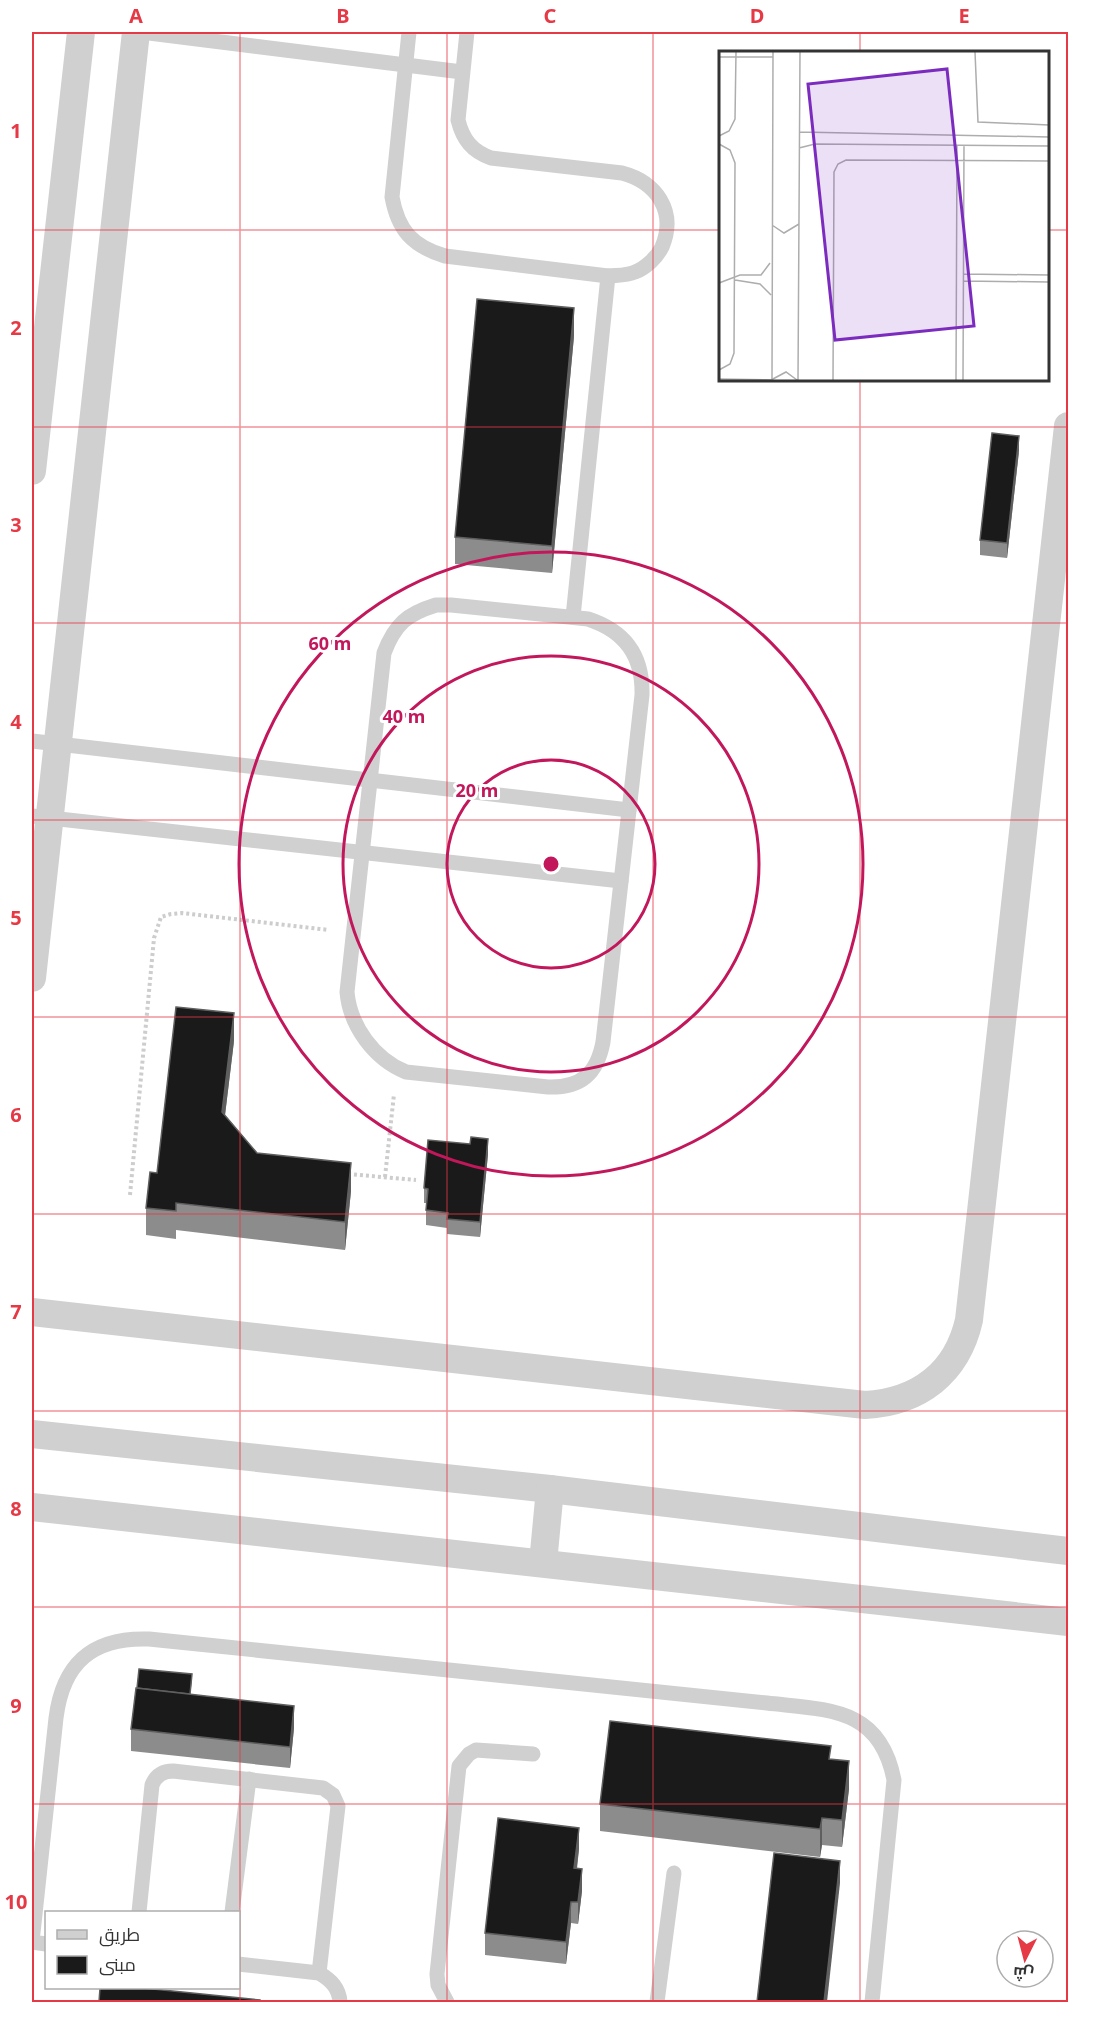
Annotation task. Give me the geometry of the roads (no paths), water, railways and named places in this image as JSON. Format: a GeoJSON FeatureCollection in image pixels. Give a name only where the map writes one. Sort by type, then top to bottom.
{"type":"FeatureCollection","features":[{"type":"Feature","properties":{"kind":"street"},"geometry":{"type":"LineString","coordinates":[[32,471],[38,357],[81,32]]}},
{"type":"Feature","properties":{"kind":"street"},"geometry":{"type":"LineString","coordinates":[[32,978],[44,743],[136,32]]}},
{"type":"Feature","properties":{"kind":"street"},"geometry":{"type":"LineString","coordinates":[[32,1312],[865,1405],[894,1402],[908,1397],[933,1382],[953,1360],[960,1348],[969,1320],[1068,426]]}},
{"type":"Feature","properties":{"kind":"street"},"geometry":{"type":"LineString","coordinates":[[32,1434],[550,1489],[1068,1551]]}},
{"type":"Feature","properties":{"kind":"street"},"geometry":{"type":"LineString","coordinates":[[543,1563],[550,1489]]}},
{"type":"Feature","properties":{"kind":"street"},"geometry":{"type":"LineString","coordinates":[[32,1507],[1068,1623]]}},
{"type":"Feature","properties":{"kind":"lane"},"geometry":{"type":"LineString","coordinates":[[141,32],[462,72]]}},
{"type":"Feature","properties":{"kind":"lane"},"geometry":{"type":"LineString","coordinates":[[409,32],[392,196],[395,214],[402,229],[414,242],[429,251],[445,256],[608,276],[637,272],[650,263],[659,252],[665,239],[667,224],[665,209],[649,185],[636,177],[622,173],[491,158],[479,153],[469,145],[462,134],[458,120],[467,32]]}},
{"type":"Feature","properties":{"kind":"lane"},"geometry":{"type":"LineString","coordinates":[[573,617],[608,276]]}},
{"type":"Feature","properties":{"kind":"lane"},"geometry":{"type":"LineString","coordinates":[[436,605],[573,617],[602,623],[615,631],[634,653],[642,681],[601,1055],[595,1067],[586,1077],[561,1088],[416,1074],[397,1068],[380,1056],[352,1019],[347,992],[384,653],[389,639],[409,616],[436,605]]}},
{"type":"Feature","properties":{"kind":"lane"},"geometry":{"type":"LineString","coordinates":[[44,743],[629,810]]}},
{"type":"Feature","properties":{"kind":"lane"},"geometry":{"type":"LineString","coordinates":[[40,817],[621,881]]}},
{"type":"Feature","properties":{"kind":"lane"},"geometry":{"type":"LineString","coordinates":[[45,1944],[32,1942],[56,1718],[63,1685],[72,1670],[84,1657],[99,1647],[134,1638],[149,1639],[756,1702],[844,1714],[873,1733],[884,1747],[891,1763],[894,1780],[872,2002]]}},
{"type":"Feature","properties":{"kind":"lane"},"geometry":{"type":"LineString","coordinates":[[447,2002],[438,1985],[437,1974],[459,1766],[463,1759],[477,1750],[533,1754]]}},
{"type":"Feature","properties":{"kind":"lane"},"geometry":{"type":"LineString","coordinates":[[139,1911],[152,1785],[162,1773],[167,1771],[249,1779],[329,1790],[336,1801],[338,1813],[319,1974]]}},
{"type":"Feature","properties":{"kind":"lane"},"geometry":{"type":"LineString","coordinates":[[232,1911],[249,1779]]}},
{"type":"Feature","properties":{"kind":"lane"},"geometry":{"type":"LineString","coordinates":[[657,2002],[674,1873]]}},
{"type":"Feature","properties":{"kind":"lane"},"geometry":{"type":"LineString","coordinates":[[240,1964],[319,1974],[329,1979],[336,1988],[340,2002]]}}]}
